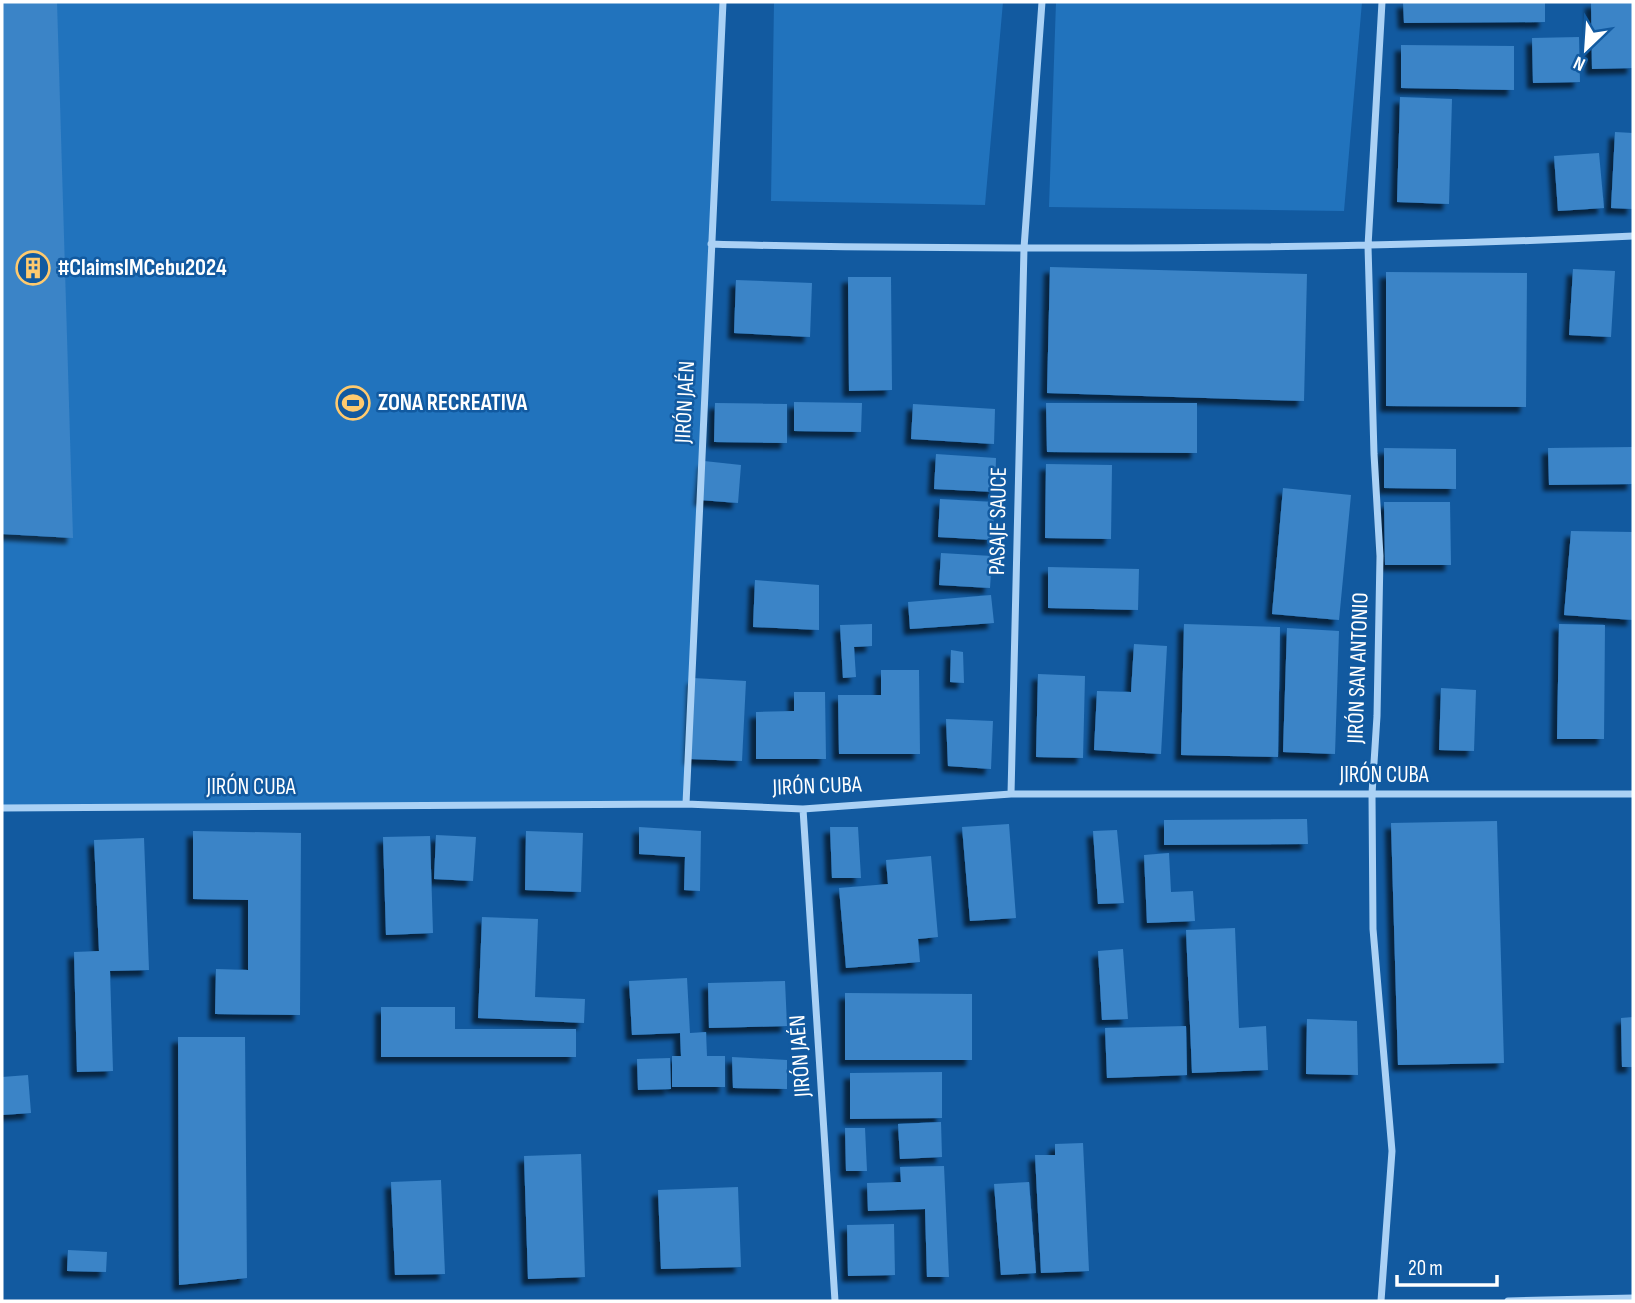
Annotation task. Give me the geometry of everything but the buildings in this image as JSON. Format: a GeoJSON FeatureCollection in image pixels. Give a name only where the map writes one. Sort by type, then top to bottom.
{"type":"FeatureCollection","features":[{"type":"Feature","properties":{"kind":"street","name":"JIRÓN JAÉN"},"geometry":{"type":"LineString","coordinates":[[686,804],[723,2]]}},
{"type":"Feature","properties":{"kind":"street","name":"PASAJE SAUCE"},"geometry":{"type":"LineString","coordinates":[[1011,794],[1024,248],[1042,2]]}},
{"type":"Feature","properties":{"kind":"street","name":"JIRÓN SAN ANTONIO"},"geometry":{"type":"LineString","coordinates":[[1381,1301],[1392,1151],[1373,929],[1372,794],[1377,716],[1380,556],[1368,246],[1382,2]]}},
{"type":"Feature","properties":{"kind":"street"},"geometry":{"type":"LineString","coordinates":[[711,244],[823,248],[1368,246],[1633,236]]}},
{"type":"Feature","properties":{"kind":"street","name":"JIRÓN CUBA"},"geometry":{"type":"LineString","coordinates":[[2,808],[686,804],[803,809],[1011,794],[1633,794]]}},
{"type":"Feature","properties":{"kind":"street","name":"JIRÓN JAÉN"},"geometry":{"type":"LineString","coordinates":[[803,809],[835,1301]]}},
{"type":"Feature","properties":{"kind":"street"},"geometry":{"type":"LineString","coordinates":[[1507,1301],[1633,1298]]}},
{"type":"Feature","properties":{"kind":"shaded area","name":"ZONA RECREATIVA"},"geometry":{"type":"Polygon","coordinates":[[[2,2],[723,2],[686,804],[2,808],[2,2]]]}},
{"type":"Feature","properties":{"kind":"shaded area"},"geometry":{"type":"Polygon","coordinates":[[[774,2],[1003,2],[985,205],[771,201],[774,2]]]}},
{"type":"Feature","properties":{"kind":"shaded area"},"geometry":{"type":"Polygon","coordinates":[[[1056,2],[1362,2],[1344,211],[1049,207],[1056,2]]]}},
{"type":"Feature","properties":{"kind":"place","name":"#ClaimsIMCebu2024"},"geometry":{"type":"Point","coordinates":[33,268]}},
{"type":"Feature","properties":{"kind":"place","name":"ZONA RECREATIVA"},"geometry":{"type":"Point","coordinates":[353,403]}}]}
